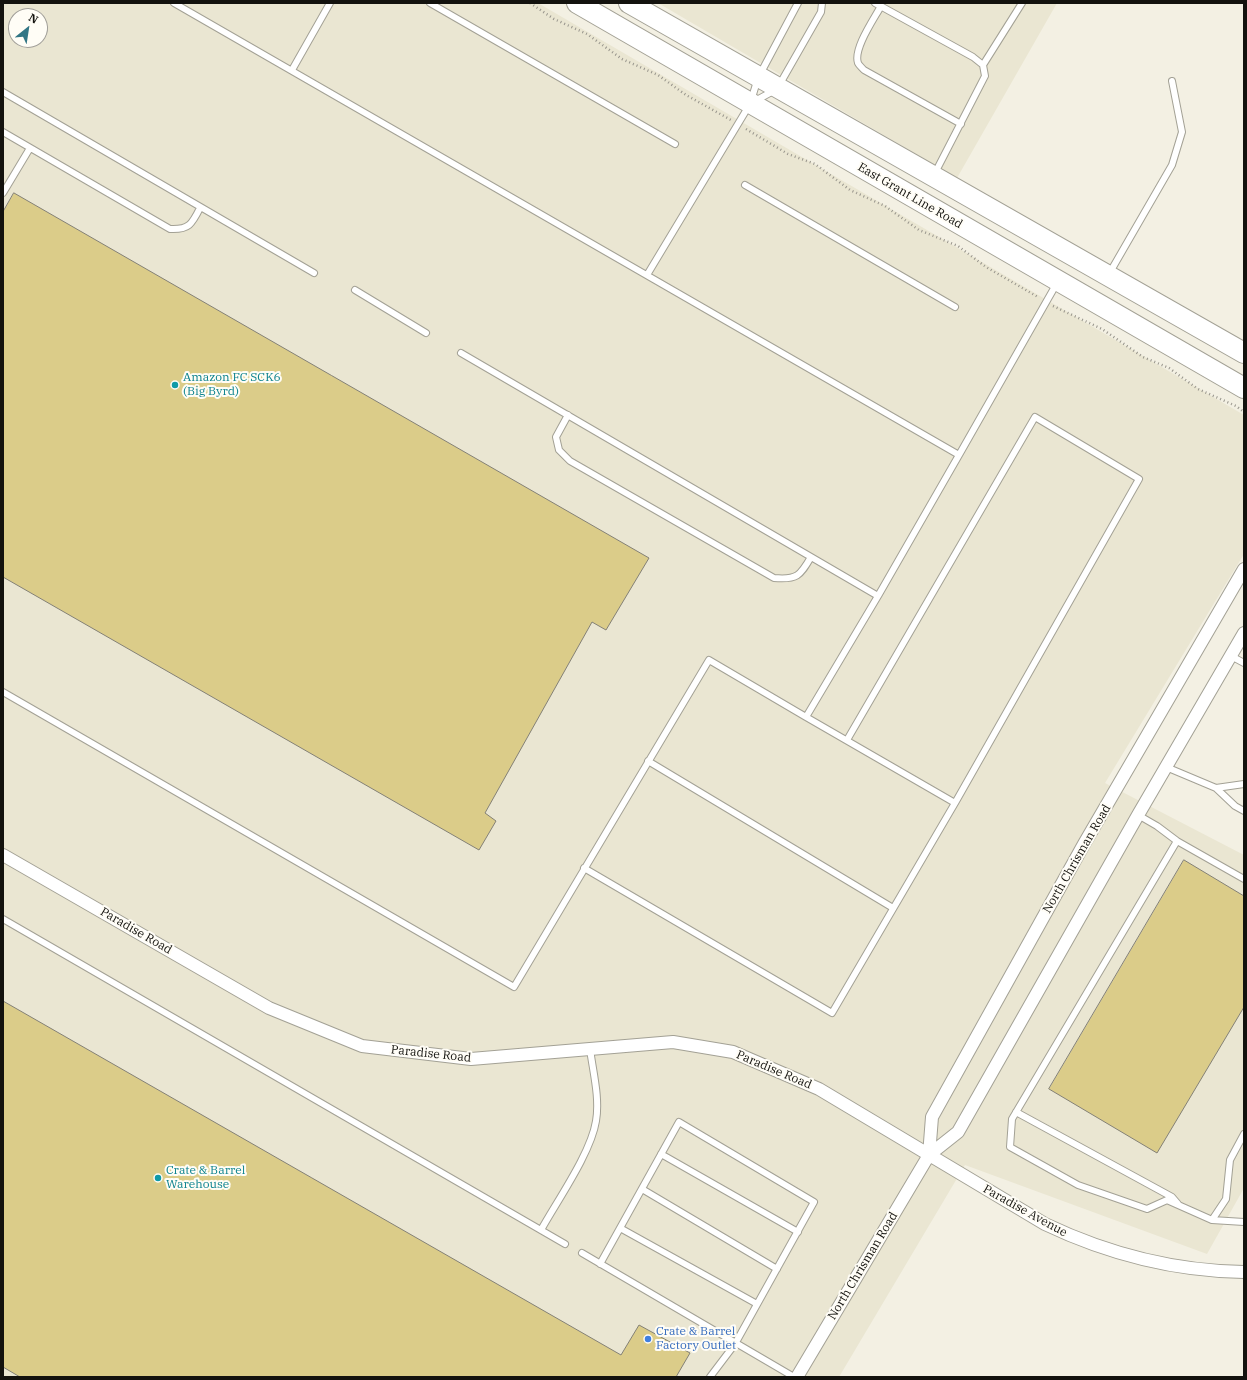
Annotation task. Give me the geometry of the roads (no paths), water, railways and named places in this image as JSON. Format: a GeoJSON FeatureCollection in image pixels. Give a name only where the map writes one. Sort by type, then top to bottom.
{"type":"FeatureCollection","features":[{"type":"Feature","properties":{"kind":"main road","name":"East Grant Line Road"},"geometry":{"type":"LineString","coordinates":[[577,3],[1244,388]]}},
{"type":"Feature","properties":{"kind":"main road"},"geometry":{"type":"LineString","coordinates":[[629,3],[758,78],[933,175],[1244,353]]}},
{"type":"Feature","properties":{"kind":"street","name":"North Chrisman Road"},"geometry":{"type":"LineString","coordinates":[[928,1155],[932,1117],[1084,844],[1244,569]]}},
{"type":"Feature","properties":{"kind":"street","name":"North Chrisman Road"},"geometry":{"type":"LineString","coordinates":[[796,1377],[928,1155],[958,1132],[1138,815],[1244,634]]}},
{"type":"Feature","properties":{"kind":"street","name":"Paradise Road"},"geometry":{"type":"LineString","coordinates":[[3,855],[269,1008],[362,1046],[471,1059],[673,1042],[732,1052],[819,1088],[928,1155]]}},
{"type":"Feature","properties":{"kind":"street","name":"Paradise Avenue"},"geometry":{"type":"LineString","coordinates":[[928,1155],[1045,1224],[1108,1251],[1153,1263],[1191,1269],[1244,1272]]}},
{"type":"Feature","properties":{"kind":"lane"},"geometry":{"type":"LineString","coordinates":[[174,3],[959,455]]}},
{"type":"Feature","properties":{"kind":"lane"},"geometry":{"type":"LineString","coordinates":[[292,70],[330,3]]}},
{"type":"Feature","properties":{"kind":"lane"},"geometry":{"type":"LineString","coordinates":[[430,3],[675,144]]}},
{"type":"Feature","properties":{"kind":"lane"},"geometry":{"type":"LineString","coordinates":[[647,275],[750,104],[758,78],[798,3]]}},
{"type":"Feature","properties":{"kind":"lane"},"geometry":{"type":"LineString","coordinates":[[750,104],[778,89],[821,12],[822,3]]}},
{"type":"Feature","properties":{"kind":"lane"},"geometry":{"type":"LineString","coordinates":[[933,175],[961,124],[984,76],[983,65],[1022,3]]}},
{"type":"Feature","properties":{"kind":"lane"},"geometry":{"type":"LineString","coordinates":[[961,124],[864,70],[858,63],[857,54],[860,45],[878,5],[973,57],[983,65]]}},
{"type":"Feature","properties":{"kind":"lane"},"geometry":{"type":"LineString","coordinates":[[1109,275],[1172,165],[1182,132],[1172,81]]}},
{"type":"Feature","properties":{"kind":"lane"},"geometry":{"type":"LineString","coordinates":[[3,92],[314,273]]}},
{"type":"Feature","properties":{"kind":"lane"},"geometry":{"type":"LineString","coordinates":[[3,132],[170,229],[182,230],[193,223],[200,208]]}},
{"type":"Feature","properties":{"kind":"lane"},"geometry":{"type":"LineString","coordinates":[[3,193],[30,148]]}},
{"type":"Feature","properties":{"kind":"lane"},"geometry":{"type":"LineString","coordinates":[[745,185],[955,307]]}},
{"type":"Feature","properties":{"kind":"lane"},"geometry":{"type":"LineString","coordinates":[[806,716],[878,596],[1058,281]]}},
{"type":"Feature","properties":{"kind":"lane"},"geometry":{"type":"LineString","coordinates":[[355,290],[426,333]]}},
{"type":"Feature","properties":{"kind":"lane"},"geometry":{"type":"LineString","coordinates":[[461,353],[878,596]]}},
{"type":"Feature","properties":{"kind":"lane"},"geometry":{"type":"LineString","coordinates":[[568,415],[556,437],[559,450],[570,461],[774,578],[789,579],[800,574],[811,557]]}},
{"type":"Feature","properties":{"kind":"lane"},"geometry":{"type":"LineString","coordinates":[[584,868],[832,1013],[955,803],[1139,479],[1035,417],[847,740]]}},
{"type":"Feature","properties":{"kind":"lane"},"geometry":{"type":"LineString","coordinates":[[1231,656],[1244,663]]}},
{"type":"Feature","properties":{"kind":"lane"},"geometry":{"type":"LineString","coordinates":[[3,692],[514,987],[709,660],[955,803]]}},
{"type":"Feature","properties":{"kind":"lane"},"geometry":{"type":"LineString","coordinates":[[648,761],[894,908]]}},
{"type":"Feature","properties":{"kind":"lane"},"geometry":{"type":"LineString","coordinates":[[1166,767],[1216,788],[1235,806],[1244,811]]}},
{"type":"Feature","properties":{"kind":"lane"},"geometry":{"type":"LineString","coordinates":[[1216,788],[1244,784]]}},
{"type":"Feature","properties":{"kind":"lane"},"geometry":{"type":"LineString","coordinates":[[1138,815],[1157,826],[1177,841],[1244,879]]}},
{"type":"Feature","properties":{"kind":"lane"},"geometry":{"type":"LineString","coordinates":[[1177,841],[1016,1112],[1012,1120],[1010,1147],[1078,1185],[1147,1209],[1167,1200],[1212,1220],[1244,1222]]}},
{"type":"Feature","properties":{"kind":"lane"},"geometry":{"type":"LineString","coordinates":[[3,919],[565,1244]]}},
{"type":"Feature","properties":{"kind":"lane"},"geometry":{"type":"LineString","coordinates":[[541,1230],[590,1144],[596,1121],[596,1093],[590,1048]]}},
{"type":"Feature","properties":{"kind":"lane"},"geometry":{"type":"LineString","coordinates":[[1016,1112],[1172,1197],[1179,1206]]}},
{"type":"Feature","properties":{"kind":"lane"},"geometry":{"type":"LineString","coordinates":[[600,1264],[679,1122],[814,1202],[735,1344],[710,1377]]}},
{"type":"Feature","properties":{"kind":"lane"},"geometry":{"type":"LineString","coordinates":[[1212,1220],[1226,1199],[1230,1160],[1243,1136]]}},
{"type":"Feature","properties":{"kind":"lane"},"geometry":{"type":"LineString","coordinates":[[661,1154],[798,1232]]}},
{"type":"Feature","properties":{"kind":"lane"},"geometry":{"type":"LineString","coordinates":[[642,1189],[777,1269]]}},
{"type":"Feature","properties":{"kind":"lane"},"geometry":{"type":"LineString","coordinates":[[620,1228],[757,1304]]}},
{"type":"Feature","properties":{"kind":"lane"},"geometry":{"type":"LineString","coordinates":[[582,1253],[735,1344],[796,1377]]}},
{"type":"Feature","properties":{"kind":"place","name":"Amazon FC SCK6 (Big Byrd)"},"geometry":{"type":"Point","coordinates":[175,385]}},
{"type":"Feature","properties":{"kind":"place","name":"Crate & Barrel Warehouse"},"geometry":{"type":"Point","coordinates":[158,1178]}},
{"type":"Feature","properties":{"kind":"place","name":"Crate & Barrel Factory Outlet"},"geometry":{"type":"Point","coordinates":[648,1339]}}]}
